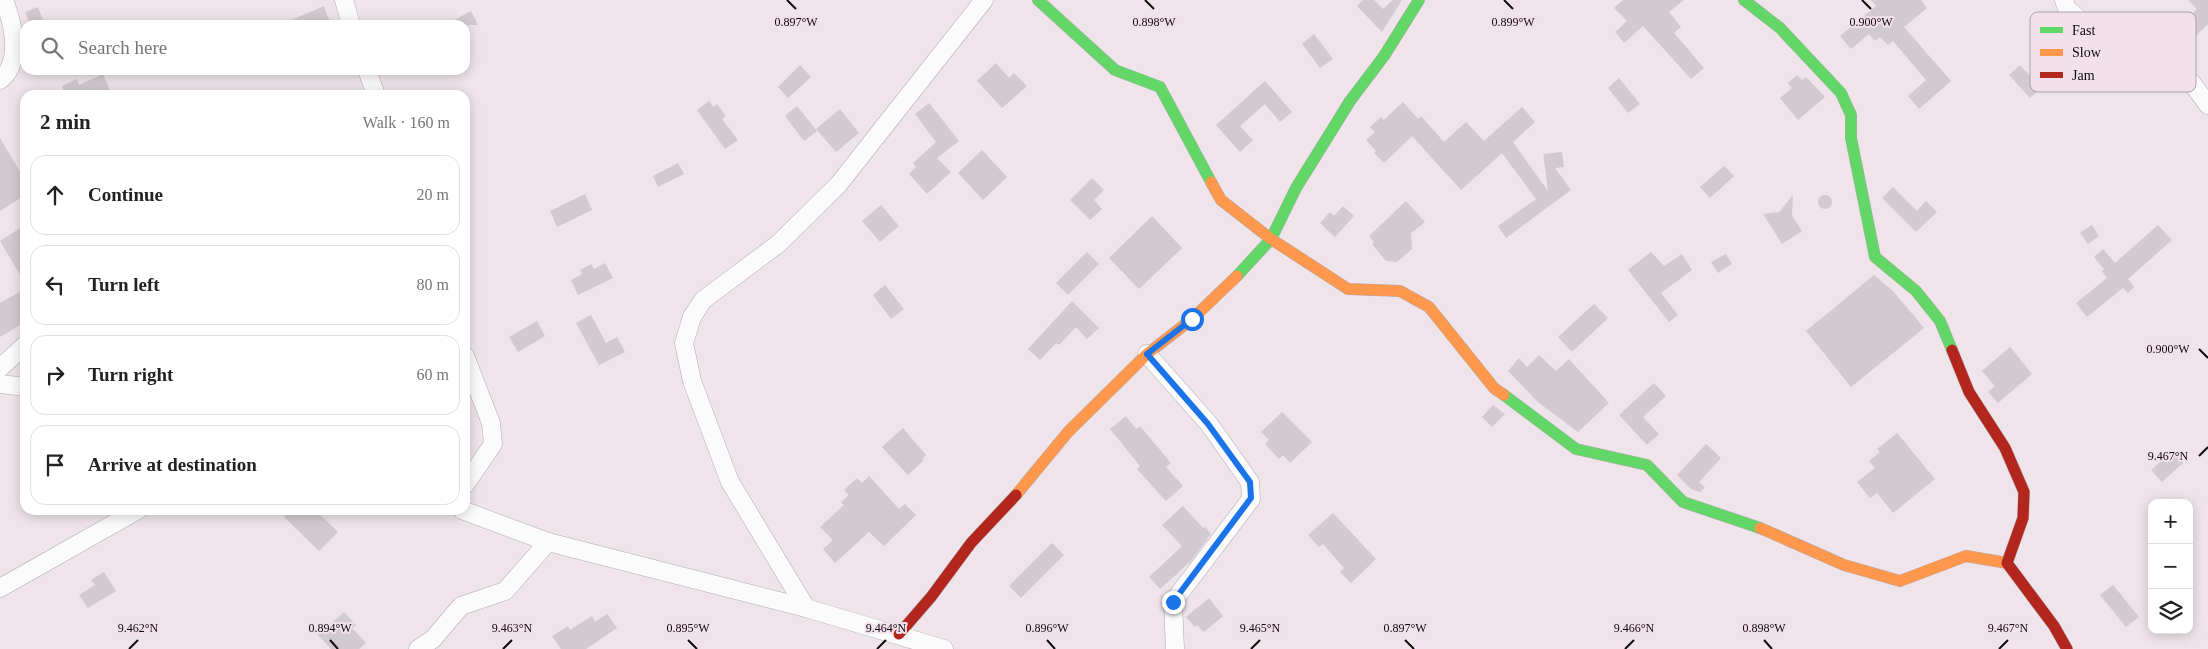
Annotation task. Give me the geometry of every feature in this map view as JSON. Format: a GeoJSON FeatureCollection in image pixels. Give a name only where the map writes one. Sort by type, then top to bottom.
{"type":"FeatureCollection","features":[{"type":"Feature","properties":{"kind":"street"},"geometry":{"type":"LineString","coordinates":[[0,80],[6,76],[14,51],[12,22],[4,0]]}},
{"type":"Feature","properties":{"kind":"street"},"geometry":{"type":"LineString","coordinates":[[344,0],[350,20]]}},
{"type":"Feature","properties":{"kind":"street"},"geometry":{"type":"LineString","coordinates":[[806,608],[730,482],[692,381],[684,343],[692,316],[704,300],[778,244],[838,186],[984,0]]}},
{"type":"Feature","properties":{"kind":"street"},"geometry":{"type":"LineString","coordinates":[[1038,0],[1115,70],[1160,87],[1221,200],[1271,239],[1348,289],[1400,291],[1429,307],[1494,388],[1576,449],[1647,465],[1683,502],[1746,522],[1844,565],[1900,581],[1966,556],[2007,563],[2025,590],[2056,628],[2067,649]]}},
{"type":"Feature","properties":{"kind":"street"},"geometry":{"type":"LineString","coordinates":[[899,634],[931,597],[971,543],[1034,476],[1068,432],[1147,354],[1199,313],[1271,239],[1296,188],[1350,101],[1389,49],[1419,0]]}},
{"type":"Feature","properties":{"kind":"street"},"geometry":{"type":"LineString","coordinates":[[1744,0],[1780,28],[1841,92],[1851,115],[1851,138],[1875,257],[1916,291],[1940,321],[1969,392],[2004,448],[2024,492],[2023,518],[2007,563]]}},
{"type":"Feature","properties":{"kind":"street"},"geometry":{"type":"LineString","coordinates":[[2064,0],[2067,9],[2071,12]]}},
{"type":"Feature","properties":{"kind":"street"},"geometry":{"type":"LineString","coordinates":[[369,75],[374,90]]}},
{"type":"Feature","properties":{"kind":"street"},"geometry":{"type":"LineString","coordinates":[[2196,89],[2208,105]]}},
{"type":"Feature","properties":{"kind":"street"},"geometry":{"type":"LineString","coordinates":[[0,368],[20,350]]}},
{"type":"Feature","properties":{"kind":"street"},"geometry":{"type":"LineString","coordinates":[[1147,354],[1208,424],[1250,482],[1251,498],[1173,602],[1175,649]]}},
{"type":"Feature","properties":{"kind":"street"},"geometry":{"type":"LineString","coordinates":[[470,369],[491,423],[493,444],[470,478]]}},
{"type":"Feature","properties":{"kind":"street"},"geometry":{"type":"LineString","coordinates":[[0,384],[20,386]]}},
{"type":"Feature","properties":{"kind":"street"},"geometry":{"type":"LineString","coordinates":[[470,513],[548,542],[806,608],[899,634],[944,649]]}},
{"type":"Feature","properties":{"kind":"street"},"geometry":{"type":"LineString","coordinates":[[0,588],[129,515]]}},
{"type":"Feature","properties":{"kind":"street"},"geometry":{"type":"LineString","coordinates":[[418,649],[433,639],[460,606],[505,591],[548,542]]}},
{"type":"Feature","properties":{"kind":"building"},"geometry":{"type":"Polygon","coordinates":[[[1363,0],[1374,0],[1383,9],[1393,0],[1402,0],[1382,32],[1357,6],[1363,0]]]}},
{"type":"Feature","properties":{"kind":"building"},"geometry":{"type":"Polygon","coordinates":[[[1623,0],[1684,0],[1669,12],[1681,27],[1674,33],[1704,68],[1691,79],[1643,26],[1624,43],[1615,32],[1627,21],[1614,8],[1623,0]]]}},
{"type":"Feature","properties":{"kind":"building"},"geometry":{"type":"Polygon","coordinates":[[[1871,0],[1921,0],[1927,8],[1904,27],[1951,81],[1919,109],[1908,96],[1926,80],[1893,41],[1888,45],[1880,37],[1875,41],[1869,34],[1851,49],[1840,36],[1876,6],[1871,0]]]}},
{"type":"Feature","properties":{"kind":"building"},"geometry":{"type":"Polygon","coordinates":[[[2188,0],[2208,0],[2208,24],[2196,36],[2196,12],[2194,12],[2197,9],[2188,0]]]}},
{"type":"Feature","properties":{"kind":"building"},"geometry":{"type":"Polygon","coordinates":[[[324,6],[329,20],[292,20],[324,6]]]}},
{"type":"Feature","properties":{"kind":"building"},"geometry":{"type":"Polygon","coordinates":[[[38,7],[43,20],[28,20],[25,12],[38,7]]]}},
{"type":"Feature","properties":{"kind":"building"},"geometry":{"type":"Polygon","coordinates":[[[471,11],[478,25],[470,25],[470,20],[454,20],[471,11]]]}},
{"type":"Feature","properties":{"kind":"building"},"geometry":{"type":"Polygon","coordinates":[[[1314,34],[1333,59],[1320,68],[1302,44],[1314,34]]]}},
{"type":"Feature","properties":{"kind":"building"},"geometry":{"type":"Polygon","coordinates":[[[996,63],[1009,78],[1014,73],[1027,86],[1002,108],[977,81],[996,63]]]}},
{"type":"Feature","properties":{"kind":"building"},"geometry":{"type":"Polygon","coordinates":[[[800,65],[811,77],[788,98],[778,87],[800,65]]]}},
{"type":"Feature","properties":{"kind":"building"},"geometry":{"type":"Polygon","coordinates":[[[2020,65],[2030,76],[2030,92],[2037,92],[2030,98],[2009,75],[2020,65]]]}},
{"type":"Feature","properties":{"kind":"building"},"geometry":{"type":"Polygon","coordinates":[[[103,75],[110,90],[63,90],[62,86],[77,79],[79,85],[103,75]]]}},
{"type":"Feature","properties":{"kind":"building"},"geometry":{"type":"Polygon","coordinates":[[[1797,75],[1802,80],[1806,77],[1825,97],[1798,120],[1780,98],[1792,88],[1788,83],[1797,75]]]}},
{"type":"Feature","properties":{"kind":"building"},"geometry":{"type":"Polygon","coordinates":[[[1619,78],[1640,104],[1628,113],[1608,88],[1619,78]]]}},
{"type":"Feature","properties":{"kind":"building"},"geometry":{"type":"Polygon","coordinates":[[[1265,81],[1292,112],[1280,122],[1265,104],[1240,126],[1253,140],[1240,152],[1216,125],[1265,81]]]}},
{"type":"Feature","properties":{"kind":"building"},"geometry":{"type":"Polygon","coordinates":[[[709,101],[713,107],[717,104],[726,116],[722,119],[738,140],[725,149],[697,110],[709,101]]]}},
{"type":"Feature","properties":{"kind":"building"},"geometry":{"type":"Polygon","coordinates":[[[1403,102],[1418,119],[1421,116],[1444,142],[1466,122],[1484,141],[1522,107],[1535,122],[1513,142],[1548,191],[1543,152],[1544,154],[1562,152],[1564,167],[1555,168],[1571,190],[1506,238],[1498,226],[1536,199],[1502,153],[1461,190],[1412,136],[1384,163],[1374,153],[1376,151],[1366,140],[1375,132],[1370,127],[1381,117],[1384,120],[1403,102]]]}},
{"type":"Feature","properties":{"kind":"building"},"geometry":{"type":"Polygon","coordinates":[[[929,103],[959,141],[937,158],[951,172],[927,194],[909,174],[916,167],[913,163],[936,142],[915,114],[929,103]]]}},
{"type":"Feature","properties":{"kind":"building"},"geometry":{"type":"Polygon","coordinates":[[[797,106],[817,131],[804,141],[785,116],[797,106]]]}},
{"type":"Feature","properties":{"kind":"building"},"geometry":{"type":"Polygon","coordinates":[[[840,109],[859,133],[836,152],[816,129],[840,109]]]}},
{"type":"Feature","properties":{"kind":"building"},"geometry":{"type":"Polygon","coordinates":[[[0,138],[20,172],[20,198],[0,211],[0,138]]]}},
{"type":"Feature","properties":{"kind":"building"},"geometry":{"type":"Polygon","coordinates":[[[982,150],[1007,177],[983,200],[958,173],[982,150]]]}},
{"type":"Feature","properties":{"kind":"building"},"geometry":{"type":"Polygon","coordinates":[[[678,163],[684,174],[658,187],[653,176],[678,163]]]}},
{"type":"Feature","properties":{"kind":"building"},"geometry":{"type":"Polygon","coordinates":[[[1724,166],[1734,176],[1710,198],[1700,187],[1724,166]]]}},
{"type":"Feature","properties":{"kind":"building"},"geometry":{"type":"Polygon","coordinates":[[[1092,178],[1104,190],[1094,200],[1102,209],[1090,220],[1070,200],[1092,178]]]}},
{"type":"Feature","properties":{"kind":"building"},"geometry":{"type":"Polygon","coordinates":[[[1893,187],[1917,211],[1926,201],[1937,212],[1916,232],[1882,198],[1893,187]]]}},
{"type":"Feature","properties":{"kind":"building"},"geometry":{"type":"Polygon","coordinates":[[[585,194],[592,210],[557,227],[550,211],[585,194]]]}},
{"type":"Feature","properties":{"kind":"building"},"geometry":{"type":"Polygon","coordinates":[[[1793,195],[1792,216],[1802,231],[1782,244],[1763,214],[1779,212],[1793,195]]]}},
{"type":"Feature","properties":{"kind":"building"},"geometry":{"type":"Polygon","coordinates":[[[1825,195],[1830,197],[1832,202],[1830,207],[1825,209],[1820,207],[1818,202],[1820,197],[1825,195]]]}},
{"type":"Feature","properties":{"kind":"building"},"geometry":{"type":"Polygon","coordinates":[[[1406,201],[1425,222],[1411,233],[1412,249],[1397,262],[1386,261],[1372,244],[1374,242],[1369,236],[1406,201]]]}},
{"type":"Feature","properties":{"kind":"building"},"geometry":{"type":"Polygon","coordinates":[[[881,205],[899,226],[880,242],[862,221],[881,205]]]}},
{"type":"Feature","properties":{"kind":"building"},"geometry":{"type":"Polygon","coordinates":[[[1343,206],[1354,216],[1335,237],[1320,223],[1330,212],[1334,216],[1343,206]]]}},
{"type":"Feature","properties":{"kind":"building"},"geometry":{"type":"Polygon","coordinates":[[[1152,216],[1182,248],[1139,289],[1109,258],[1152,216]]]}},
{"type":"Feature","properties":{"kind":"building"},"geometry":{"type":"Polygon","coordinates":[[[2092,225],[2099,236],[2088,244],[2080,233],[2092,225]]]}},
{"type":"Feature","properties":{"kind":"building"},"geometry":{"type":"Polygon","coordinates":[[[2158,225],[2172,240],[2128,279],[2134,287],[2128,293],[2123,288],[2087,317],[2076,303],[2107,278],[2102,271],[2104,269],[2094,257],[2103,249],[2115,263],[2158,225]]]}},
{"type":"Feature","properties":{"kind":"building"},"geometry":{"type":"Polygon","coordinates":[[[20,228],[20,275],[0,241],[20,228]]]}},
{"type":"Feature","properties":{"kind":"building"},"geometry":{"type":"Polygon","coordinates":[[[1087,252],[1099,264],[1068,295],[1056,283],[1087,252]]]}},
{"type":"Feature","properties":{"kind":"building"},"geometry":{"type":"Polygon","coordinates":[[[1651,252],[1664,266],[1682,254],[1692,270],[1661,293],[1678,315],[1669,322],[1628,270],[1651,252]]]}},
{"type":"Feature","properties":{"kind":"building"},"geometry":{"type":"Polygon","coordinates":[[[1726,254],[1732,264],[1718,273],[1711,262],[1726,254]]]}},
{"type":"Feature","properties":{"kind":"building"},"geometry":{"type":"Polygon","coordinates":[[[605,263],[613,278],[578,295],[571,280],[582,274],[580,270],[591,264],[594,269],[605,263]]]}},
{"type":"Feature","properties":{"kind":"building"},"geometry":{"type":"Polygon","coordinates":[[[1874,275],[1893,291],[1924,328],[1851,387],[1806,331],[1874,275]]]}},
{"type":"Feature","properties":{"kind":"building"},"geometry":{"type":"Polygon","coordinates":[[[885,285],[904,309],[891,319],[873,295],[885,285]]]}},
{"type":"Feature","properties":{"kind":"building"},"geometry":{"type":"Polygon","coordinates":[[[20,292],[20,325],[0,337],[0,303],[20,292]]]}},
{"type":"Feature","properties":{"kind":"building"},"geometry":{"type":"Polygon","coordinates":[[[1072,301],[1099,328],[1087,339],[1076,327],[1059,345],[1056,343],[1040,360],[1028,349],[1072,301]]]}},
{"type":"Feature","properties":{"kind":"building"},"geometry":{"type":"Polygon","coordinates":[[[1594,304],[1608,318],[1572,352],[1558,337],[1594,304]]]}},
{"type":"Feature","properties":{"kind":"building"},"geometry":{"type":"Polygon","coordinates":[[[591,315],[606,343],[617,337],[625,352],[599,365],[576,323],[591,315]]]}},
{"type":"Feature","properties":{"kind":"building"},"geometry":{"type":"Polygon","coordinates":[[[537,321],[545,336],[518,352],[509,337],[537,321]]]}},
{"type":"Feature","properties":{"kind":"building"},"geometry":{"type":"Polygon","coordinates":[[[2010,347],[2032,374],[1998,403],[1988,392],[1995,386],[1982,371],[2010,347]]]}},
{"type":"Feature","properties":{"kind":"building"},"geometry":{"type":"Polygon","coordinates":[[[1539,355],[1556,371],[1569,359],[1609,403],[1578,432],[1538,402],[1508,371],[1519,358],[1527,367],[1539,355]]]}},
{"type":"Feature","properties":{"kind":"building"},"geometry":{"type":"Polygon","coordinates":[[[1654,383],[1666,396],[1643,417],[1659,434],[1647,445],[1619,415],[1654,383]]]}},
{"type":"Feature","properties":{"kind":"building"},"geometry":{"type":"Polygon","coordinates":[[[1493,405],[1505,414],[1492,427],[1482,417],[1493,405]]]}},
{"type":"Feature","properties":{"kind":"building"},"geometry":{"type":"Polygon","coordinates":[[[1282,412],[1312,442],[1290,463],[1283,455],[1279,459],[1265,444],[1269,440],[1261,432],[1282,412]]]}},
{"type":"Feature","properties":{"kind":"building"},"geometry":{"type":"Polygon","coordinates":[[[1126,416],[1136,429],[1140,426],[1171,463],[1166,467],[1183,486],[1166,501],[1137,469],[1140,466],[1110,429],[1126,416]]]}},
{"type":"Feature","properties":{"kind":"building"},"geometry":{"type":"Polygon","coordinates":[[[903,428],[926,455],[922,459],[924,460],[908,475],[882,447],[903,428]]]}},
{"type":"Feature","properties":{"kind":"building"},"geometry":{"type":"Polygon","coordinates":[[[1897,433],[1935,479],[1893,513],[1877,493],[1870,498],[1857,482],[1875,468],[1869,461],[1880,452],[1877,449],[1897,433]]]}},
{"type":"Feature","properties":{"kind":"building"},"geometry":{"type":"Polygon","coordinates":[[[1706,444],[1721,458],[1699,482],[1705,487],[1700,492],[1691,489],[1677,475],[1706,444]]]}},
{"type":"Feature","properties":{"kind":"building"},"geometry":{"type":"Polygon","coordinates":[[[2174,450],[2184,462],[2162,482],[2151,470],[2174,450]]]}},
{"type":"Feature","properties":{"kind":"building"},"geometry":{"type":"Polygon","coordinates":[[[869,476],[899,509],[905,504],[916,515],[884,546],[869,532],[835,563],[823,549],[833,540],[820,527],[844,505],[841,502],[849,495],[844,490],[857,478],[862,483],[869,476]]]}},
{"type":"Feature","properties":{"kind":"building"},"geometry":{"type":"Polygon","coordinates":[[[1183,506],[1211,534],[1191,561],[1160,589],[1149,577],[1182,546],[1162,525],[1183,506]]]}},
{"type":"Feature","properties":{"kind":"building"},"geometry":{"type":"Polygon","coordinates":[[[1333,513],[1376,559],[1351,583],[1340,572],[1344,568],[1323,544],[1319,547],[1308,535],[1333,513]]]}},
{"type":"Feature","properties":{"kind":"building"},"geometry":{"type":"Polygon","coordinates":[[[286,515],[320,515],[338,532],[319,551],[284,517],[286,515]]]}},
{"type":"Feature","properties":{"kind":"building"},"geometry":{"type":"Polygon","coordinates":[[[1052,543],[1064,555],[1021,598],[1009,586],[1052,543]]]}},
{"type":"Feature","properties":{"kind":"building"},"geometry":{"type":"Polygon","coordinates":[[[104,572],[116,591],[88,608],[79,595],[95,585],[91,580],[104,572]]]}},
{"type":"Feature","properties":{"kind":"building"},"geometry":{"type":"Polygon","coordinates":[[[2113,585],[2139,617],[2126,627],[2100,595],[2113,585]]]}},
{"type":"Feature","properties":{"kind":"building"},"geometry":{"type":"Polygon","coordinates":[[[1209,598],[1223,616],[1204,632],[1197,625],[1195,627],[1186,617],[1209,598]]]}},
{"type":"Feature","properties":{"kind":"building"},"geometry":{"type":"Polygon","coordinates":[[[344,612],[356,625],[352,628],[366,643],[359,649],[331,649],[318,635],[344,612]]]}},
{"type":"Feature","properties":{"kind":"building"},"geometry":{"type":"Polygon","coordinates":[[[607,614],[617,628],[586,649],[561,649],[552,636],[568,626],[570,630],[592,616],[595,622],[607,614]]]}},
{"type":"Feature","properties":{"kind":"traffic: fast"},"geometry":{"type":"LineString","coordinates":[[1038,0],[1115,70],[1160,87],[1211,182]]}},
{"type":"Feature","properties":{"kind":"traffic: fast"},"geometry":{"type":"LineString","coordinates":[[1237,276],[1271,239],[1296,188],[1350,101],[1384,56],[1419,0]]}},
{"type":"Feature","properties":{"kind":"traffic: fast"},"geometry":{"type":"LineString","coordinates":[[1744,0],[1780,28],[1841,93],[1851,115],[1851,138],[1875,257],[1916,291],[1940,321],[1952,350]]}},
{"type":"Feature","properties":{"kind":"traffic: fast"},"geometry":{"type":"LineString","coordinates":[[1504,395],[1576,449],[1647,465],[1683,502],[1760,528]]}},
{"type":"Feature","properties":{"kind":"traffic: slow"},"geometry":{"type":"LineString","coordinates":[[1211,182],[1221,200],[1271,239],[1348,289],[1400,291],[1429,307],[1494,388],[1504,395]]}},
{"type":"Feature","properties":{"kind":"traffic: slow"},"geometry":{"type":"LineString","coordinates":[[1016,495],[1068,432],[1147,354],[1192,319],[1237,276]]}},
{"type":"Feature","properties":{"kind":"traffic: slow"},"geometry":{"type":"LineString","coordinates":[[1760,528],[1844,565],[1900,581],[1966,556],[2007,563]]}},
{"type":"Feature","properties":{"kind":"traffic: jam"},"geometry":{"type":"LineString","coordinates":[[1952,350],[1969,392],[2005,448],[2024,492],[2023,518],[2007,563],[2054,626],[2067,649]]}},
{"type":"Feature","properties":{"kind":"traffic: jam"},"geometry":{"type":"LineString","coordinates":[[899,634],[931,597],[971,543],[1016,495]]}},
{"type":"Feature","properties":{"kind":"route"},"geometry":{"type":"LineString","coordinates":[[1173,602],[1251,498],[1250,482],[1208,424],[1147,354],[1192,319]]}}]}
